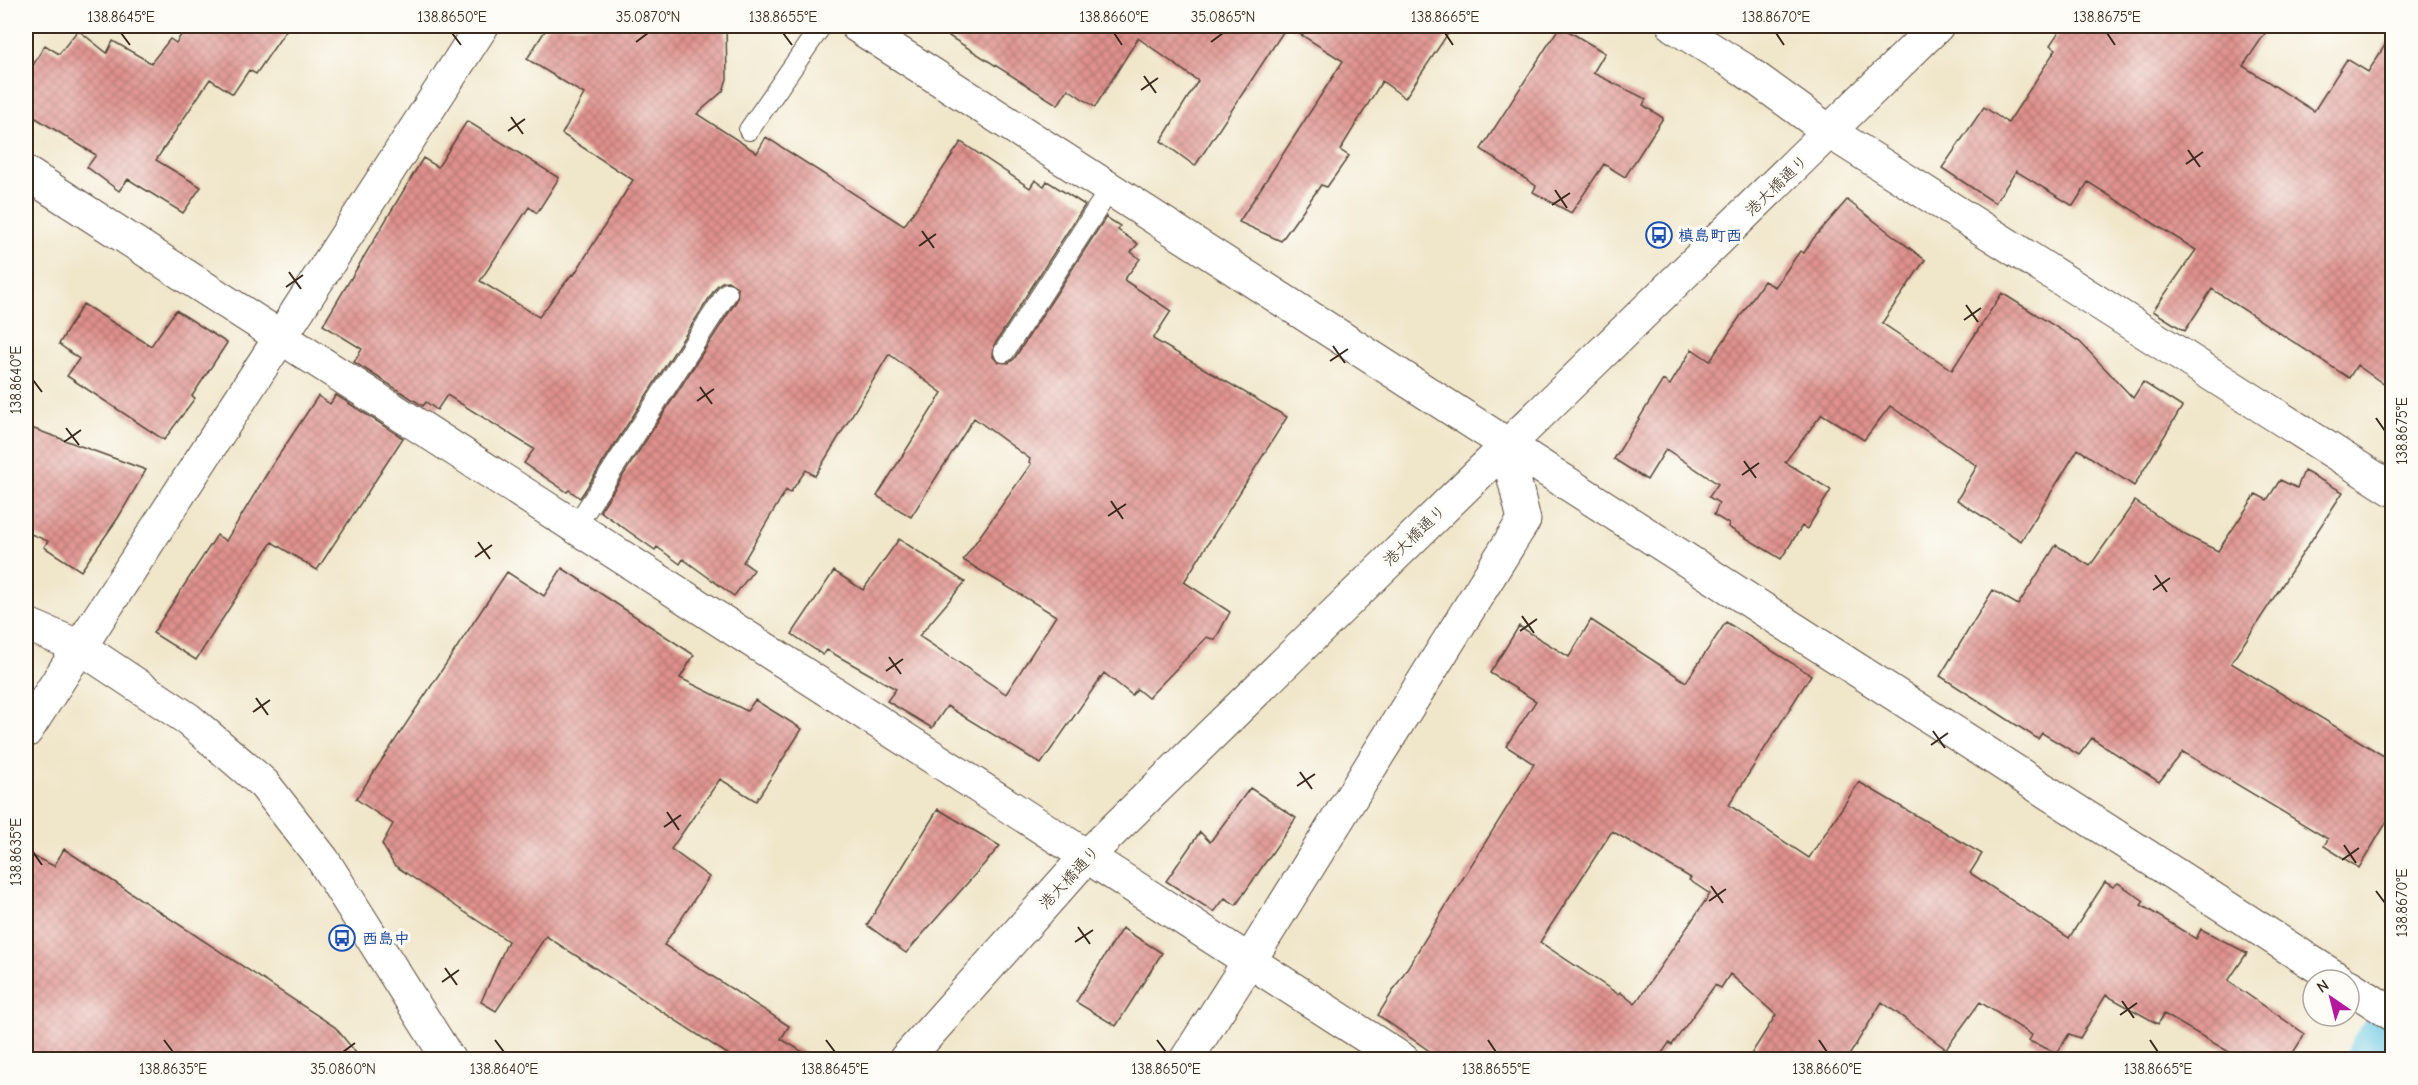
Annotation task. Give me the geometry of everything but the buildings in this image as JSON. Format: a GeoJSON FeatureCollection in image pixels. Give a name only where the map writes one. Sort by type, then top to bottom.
{"type":"FeatureCollection","features":[{"type":"Feature","properties":{"kind":"street"},"geometry":{"type":"LineString","coordinates":[[26,731],[482,26]]}},
{"type":"Feature","properties":{"kind":"street"},"geometry":{"type":"LineString","coordinates":[[858,26],[2320,968]]}},
{"type":"Feature","properties":{"kind":"street"},"geometry":{"type":"LineString","coordinates":[[1674,26],[1743,69],[1830,132],[2392,489]]}},
{"type":"Feature","properties":{"kind":"street","name":"港大橋通り"},"geometry":{"type":"LineString","coordinates":[[905,1059],[1086,857],[1937,26]]}},
{"type":"Feature","properties":{"kind":"street"},"geometry":{"type":"LineString","coordinates":[[26,173],[1403,1059]]}},
{"type":"Feature","properties":{"kind":"street"},"geometry":{"type":"LineString","coordinates":[[1186,1059],[1524,520],[1506,445]]}},
{"type":"Feature","properties":{"kind":"street"},"geometry":{"type":"LineString","coordinates":[[26,624],[80,647],[188,719],[264,784],[323,860],[448,1059]]}},
{"type":"Feature","properties":{"kind":"street"},"geometry":{"type":"LineString","coordinates":[[2361,994],[2392,1014]]}},
{"type":"Feature","properties":{"kind":"lane"},"geometry":{"type":"LineString","coordinates":[[749,130],[822,26]]}},
{"type":"Feature","properties":{"kind":"lane"},"geometry":{"type":"LineString","coordinates":[[1004,352],[1110,189]]}},
{"type":"Feature","properties":{"kind":"lane"},"geometry":{"type":"LineString","coordinates":[[576,526],[727,293]]}},
{"type":"Feature","properties":{"kind":"waterway"},"geometry":{"type":"LineString","coordinates":[[2382,1060],[2392,1043]]}},
{"type":"Feature","properties":{"kind":"place","name":"槙島町西"},"geometry":{"type":"Point","coordinates":[1659,235]}},
{"type":"Feature","properties":{"kind":"place","name":"西島中"},"geometry":{"type":"Point","coordinates":[342,938]}}]}
